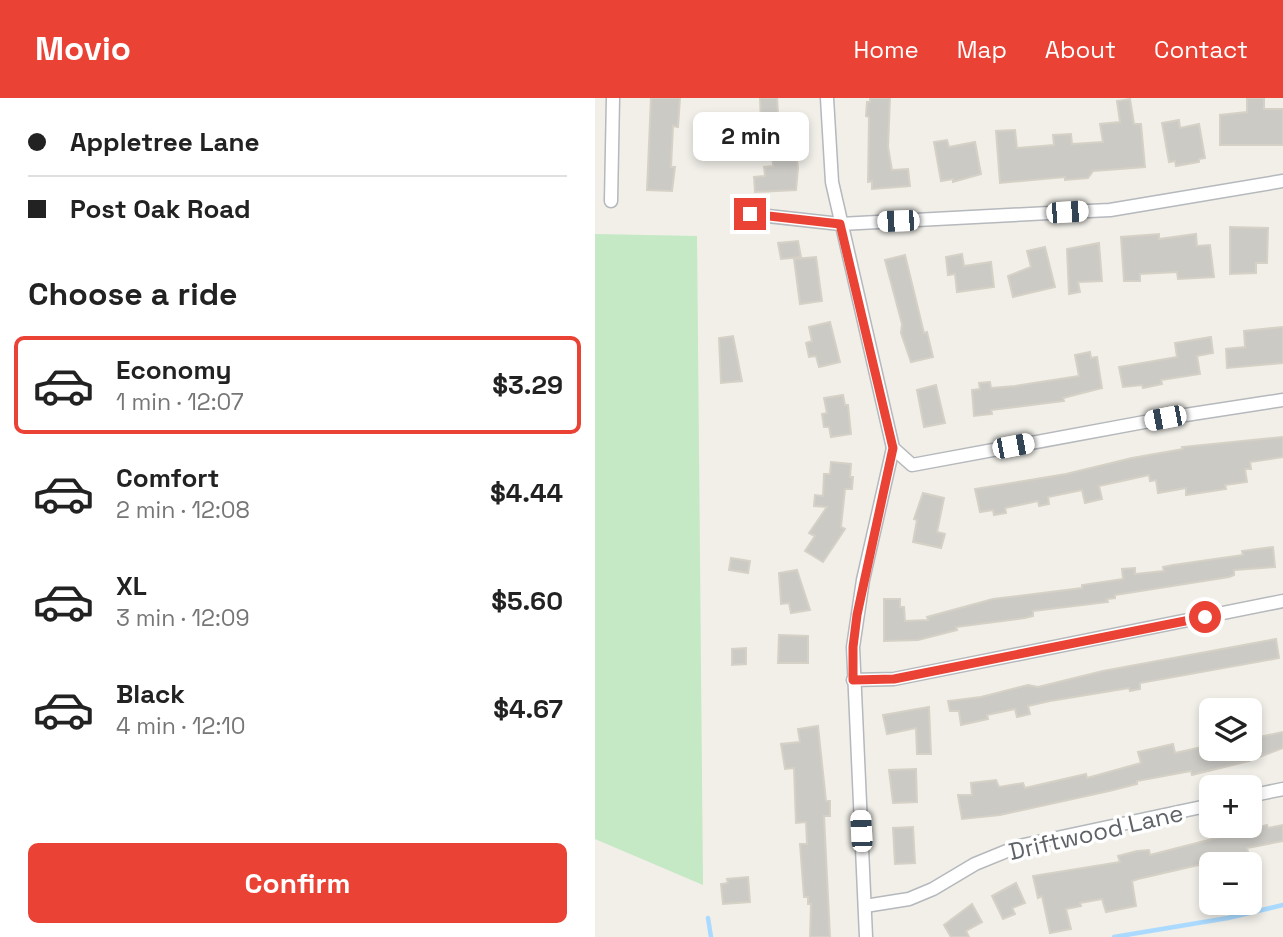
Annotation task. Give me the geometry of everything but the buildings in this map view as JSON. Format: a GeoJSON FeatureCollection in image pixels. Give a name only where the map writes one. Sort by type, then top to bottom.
{"type":"FeatureCollection","features":[{"type":"Feature","properties":{"kind":"street"},"geometry":{"type":"LineString","coordinates":[[611,201],[614,98]]}},
{"type":"Feature","properties":{"kind":"street"},"geometry":{"type":"LineString","coordinates":[[827,98],[832,182],[893,448],[857,615],[853,647],[866,937]]}},
{"type":"Feature","properties":{"kind":"street"},"geometry":{"type":"LineString","coordinates":[[750,214],[840,224],[1110,209],[1283,181]]}},
{"type":"Feature","properties":{"kind":"street"},"geometry":{"type":"LineString","coordinates":[[893,448],[912,465],[1283,400]]}},
{"type":"Feature","properties":{"kind":"street"},"geometry":{"type":"LineString","coordinates":[[853,680],[894,679],[1283,601]]}},
{"type":"Feature","properties":{"kind":"street"},"geometry":{"type":"LineString","coordinates":[[1262,793],[1283,789]]}},
{"type":"Feature","properties":{"kind":"street","name":"Driftwood Lane"},"geometry":{"type":"LineString","coordinates":[[865,906],[909,899],[933,889],[975,864],[1019,846],[1199,807]]}},
{"type":"Feature","properties":{"kind":"green space"},"geometry":{"type":"Polygon","coordinates":[[[595,234],[697,236],[703,885],[595,839],[595,234]]]}},
{"type":"Feature","properties":{"kind":"waterway"},"geometry":{"type":"LineString","coordinates":[[1114,937],[1228,918],[1283,905]]}},
{"type":"Feature","properties":{"kind":"waterway"},"geometry":{"type":"LineString","coordinates":[[708,918],[711,937]]}},
{"type":"Feature","properties":{"kind":"route"},"geometry":{"type":"LineString","coordinates":[[750,214],[840,224],[893,448],[863,580],[853,647],[853,680],[894,679],[1205,617]]}}]}
